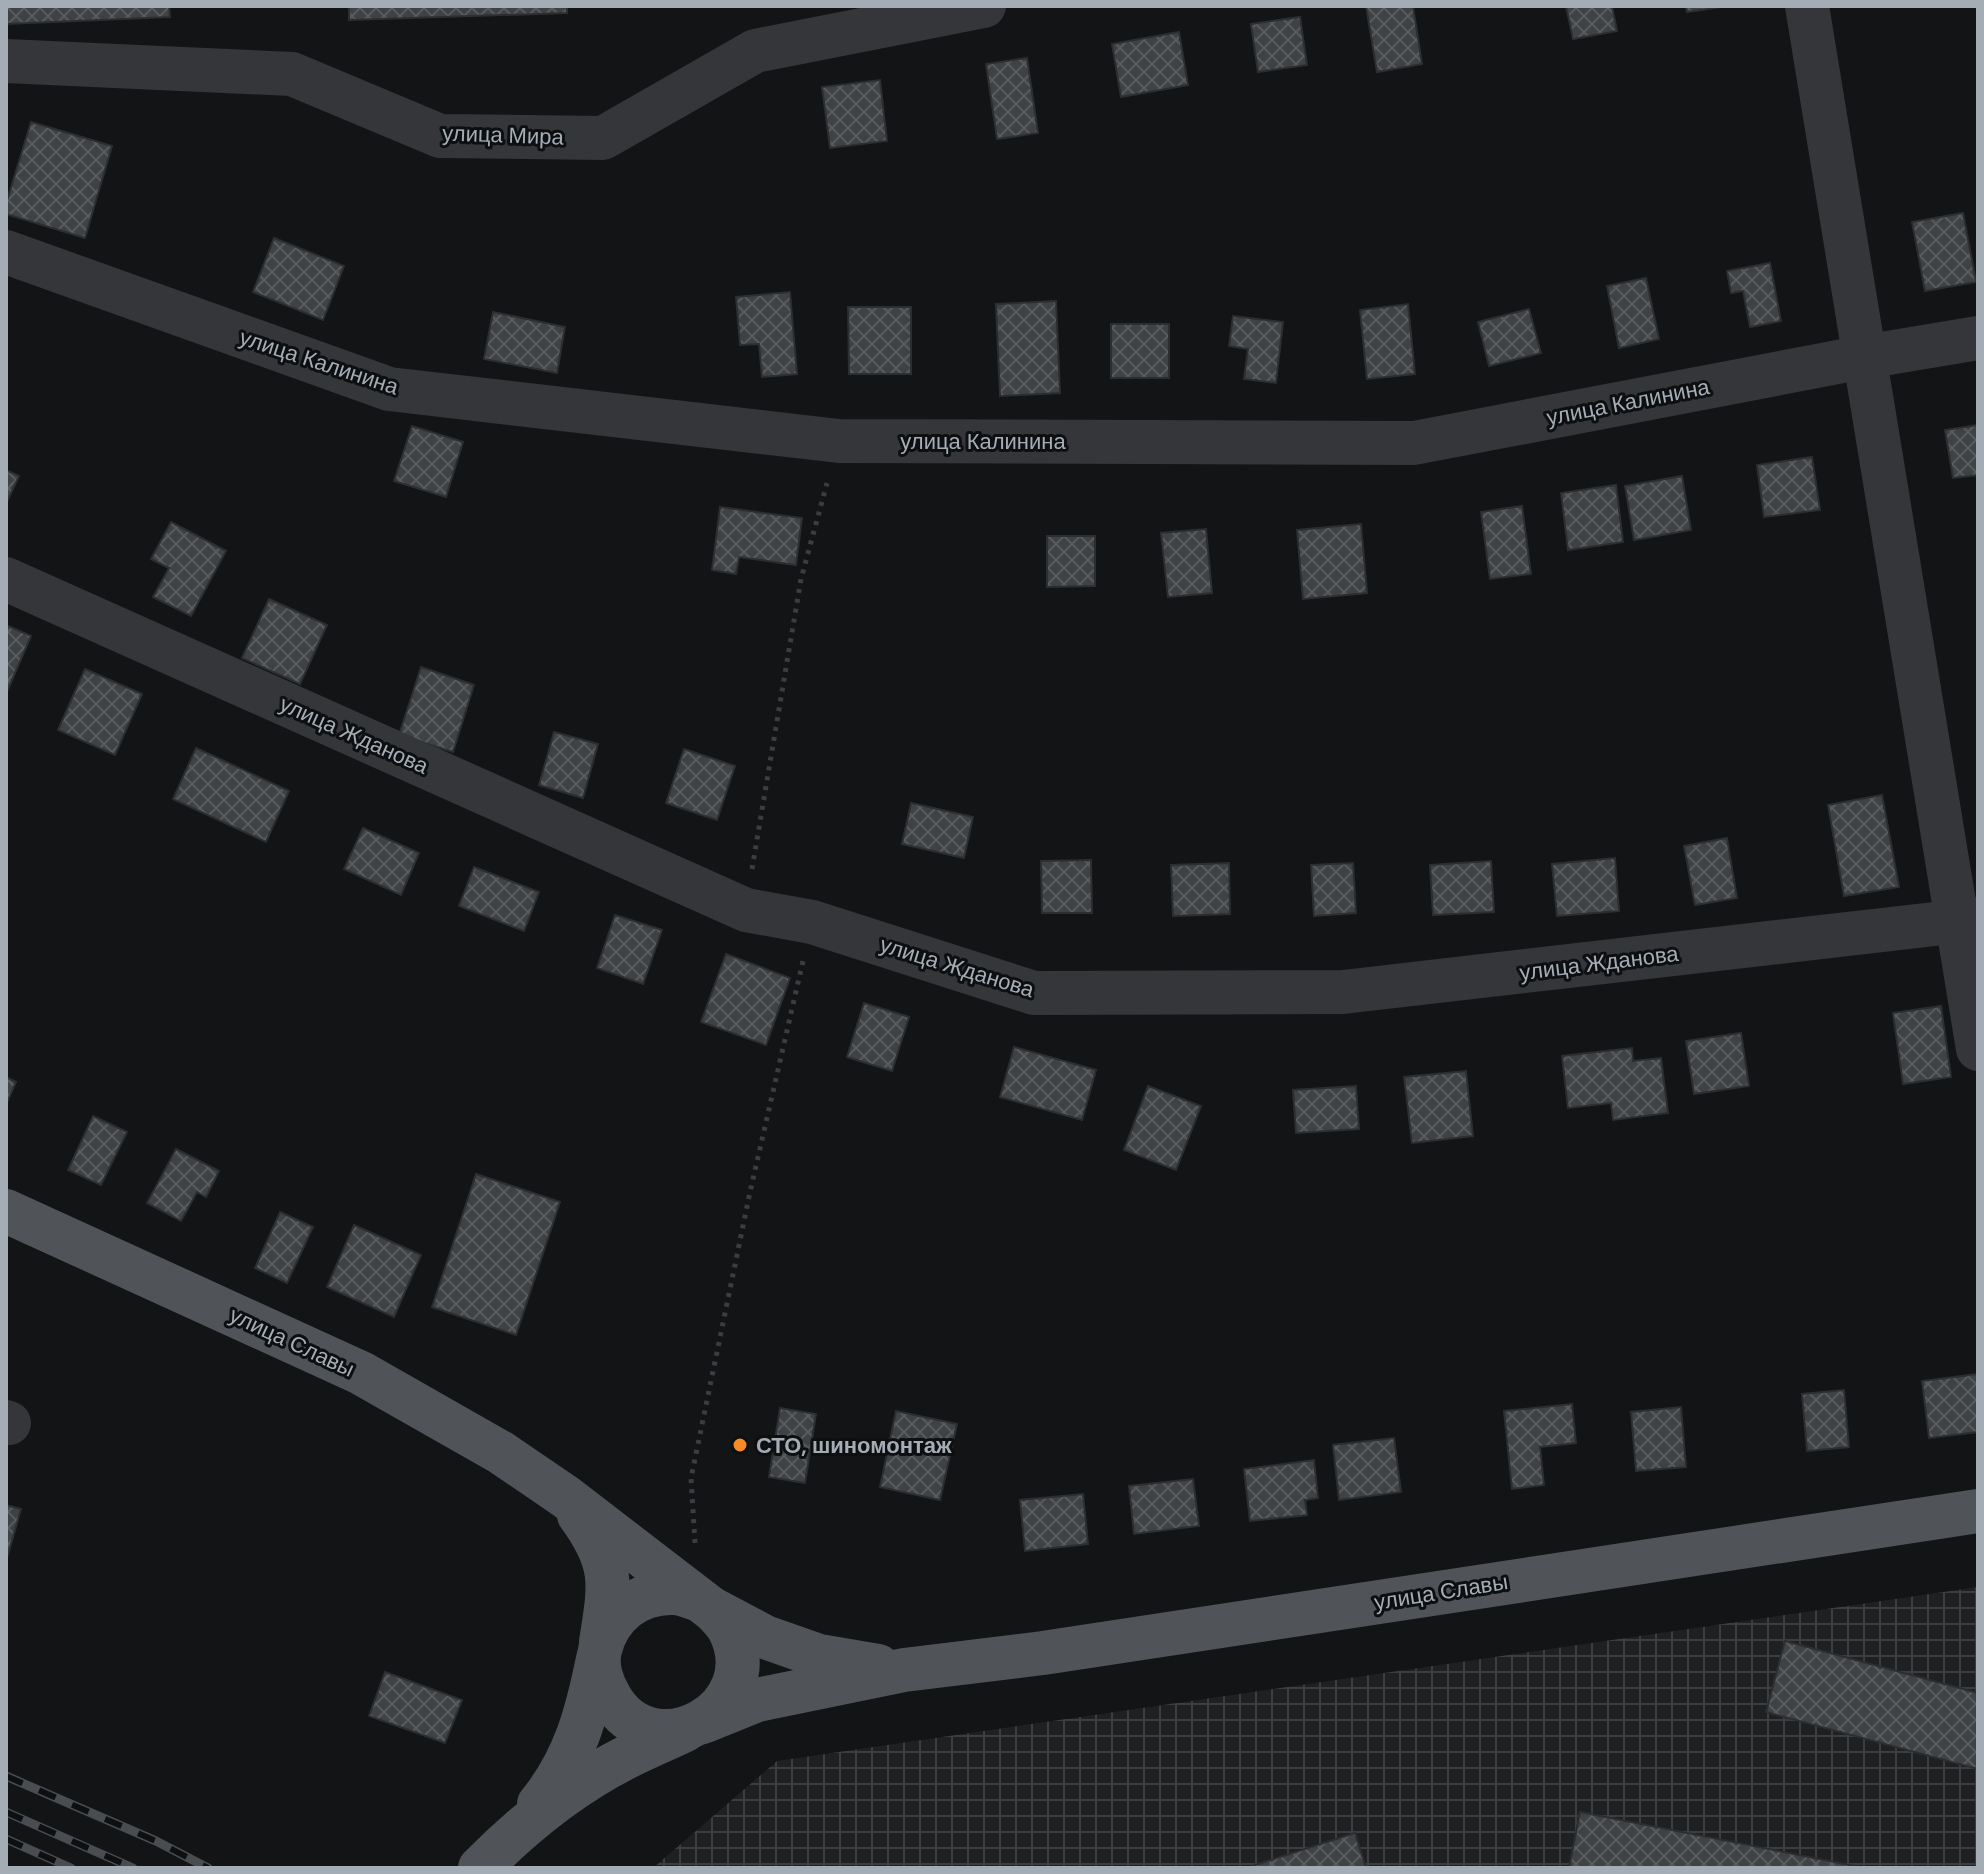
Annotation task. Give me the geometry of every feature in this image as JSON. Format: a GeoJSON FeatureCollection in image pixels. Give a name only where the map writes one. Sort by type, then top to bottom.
{"type":"FeatureCollection","features":[{"type":"Feature","properties":{"kind":"main road","name":"улица Славы"},"geometry":{"type":"LineString","coordinates":[[6,1211],[361,1373],[500,1452],[566,1497],[706,1605]]}},
{"type":"Feature","properties":{"kind":"main road"},"geometry":{"type":"LineString","coordinates":[[518,1831],[548,1792],[572,1753],[590,1699],[609,1590],[606,1563],[591,1532],[566,1497]]}},
{"type":"Feature","properties":{"kind":"main road","name":"улица Славы"},"geometry":{"type":"LineString","coordinates":[[904,1670],[1043,1653],[1978,1511]]}},
{"type":"Feature","properties":{"kind":"main road"},"geometry":{"type":"LineString","coordinates":[[706,1605],[728,1626],[736,1647],[737,1669],[732,1690],[720,1708],[696,1725],[663,1731],[637,1724],[615,1707],[602,1684],[599,1654],[607,1630],[619,1612],[637,1600],[657,1593],[678,1593],[706,1605],[765,1637],[819,1656],[904,1670]]}},
{"type":"Feature","properties":{"kind":"main road"},"geometry":{"type":"LineString","coordinates":[[480,1868],[518,1831],[570,1791],[615,1764],[696,1725],[757,1700],[904,1670]]}},
{"type":"Feature","properties":{"kind":"street","name":"улица Мира"},"geometry":{"type":"LineString","coordinates":[[6,61],[292,74],[440,136],[603,138],[755,51],[984,6]]}},
{"type":"Feature","properties":{"kind":"street"},"geometry":{"type":"LineString","coordinates":[[1807,6],[1864,357],[1967,920],[1978,1049]]}},
{"type":"Feature","properties":{"kind":"street","name":"улица Калинина"},"geometry":{"type":"LineString","coordinates":[[6,252],[389,389],[839,441],[1414,443],[1978,338]]}},
{"type":"Feature","properties":{"kind":"street","name":"улица Жданова"},"geometry":{"type":"LineString","coordinates":[[6,579],[746,910],[812,922],[1034,993],[1343,992],[1967,920]]}},
{"type":"Feature","properties":{"kind":"path"},"geometry":{"type":"LineString","coordinates":[[746,910],[801,579],[839,441]]}},
{"type":"Feature","properties":{"kind":"path"},"geometry":{"type":"LineString","coordinates":[[706,1605],[691,1478],[750,1192],[812,922]]}},
{"type":"Feature","properties":{"kind":"shaded area"},"geometry":{"type":"Polygon","coordinates":[[[1978,1587],[1978,1868],[653,1868],[777,1761],[1978,1587]]]}},
{"type":"Feature","properties":{"kind":"building"},"geometry":{"type":"Polygon","coordinates":[[[6,6],[169,6],[170,17],[6,24],[6,6]]]}},
{"type":"Feature","properties":{"kind":"building"},"geometry":{"type":"Polygon","coordinates":[[[349,6],[567,6],[567,13],[349,20],[349,6]]]}},
{"type":"Feature","properties":{"kind":"building"},"geometry":{"type":"Polygon","coordinates":[[[1366,6],[1413,6],[1422,64],[1377,72],[1366,6]]]}},
{"type":"Feature","properties":{"kind":"building"},"geometry":{"type":"Polygon","coordinates":[[[1566,6],[1612,6],[1617,31],[1573,39],[1566,6]]]}},
{"type":"Feature","properties":{"kind":"building"},"geometry":{"type":"Polygon","coordinates":[[[1686,6],[1728,6],[1687,12],[1686,6]]]}},
{"type":"Feature","properties":{"kind":"building"},"geometry":{"type":"Polygon","coordinates":[[[1300,17],[1307,65],[1258,72],[1251,24],[1300,17]]]}},
{"type":"Feature","properties":{"kind":"building"},"geometry":{"type":"Polygon","coordinates":[[[1179,32],[1188,85],[1121,97],[1112,44],[1179,32]]]}},
{"type":"Feature","properties":{"kind":"building"},"geometry":{"type":"Polygon","coordinates":[[[1027,58],[1038,133],[997,139],[986,64],[1027,58]]]}},
{"type":"Feature","properties":{"kind":"building"},"geometry":{"type":"Polygon","coordinates":[[[880,80],[887,141],[830,148],[822,87],[880,80]]]}},
{"type":"Feature","properties":{"kind":"building"},"geometry":{"type":"Polygon","coordinates":[[[31,122],[112,146],[85,238],[6,214],[6,204],[31,122]]]}},
{"type":"Feature","properties":{"kind":"building"},"geometry":{"type":"Polygon","coordinates":[[[1963,213],[1976,282],[1925,291],[1912,222],[1963,213]]]}},
{"type":"Feature","properties":{"kind":"building"},"geometry":{"type":"Polygon","coordinates":[[[274,238],[344,266],[323,320],[253,292],[274,238]]]}},
{"type":"Feature","properties":{"kind":"building"},"geometry":{"type":"Polygon","coordinates":[[[1770,263],[1781,321],[1750,327],[1743,291],[1731,293],[1727,271],[1770,263]]]}},
{"type":"Feature","properties":{"kind":"building"},"geometry":{"type":"Polygon","coordinates":[[[1646,278],[1659,339],[1619,348],[1607,286],[1646,278]]]}},
{"type":"Feature","properties":{"kind":"building"},"geometry":{"type":"Polygon","coordinates":[[[790,292],[797,374],[762,377],[759,344],[740,345],[736,297],[790,292]]]}},
{"type":"Feature","properties":{"kind":"building"},"geometry":{"type":"Polygon","coordinates":[[[1056,301],[1060,393],[1000,396],[996,304],[1056,301]]]}},
{"type":"Feature","properties":{"kind":"building"},"geometry":{"type":"Polygon","coordinates":[[[1408,304],[1415,374],[1367,379],[1360,310],[1408,304]]]}},
{"type":"Feature","properties":{"kind":"building"},"geometry":{"type":"Polygon","coordinates":[[[848,307],[911,307],[911,374],[849,374],[848,307]]]}},
{"type":"Feature","properties":{"kind":"building"},"geometry":{"type":"Polygon","coordinates":[[[1529,309],[1541,353],[1489,366],[1478,322],[1529,309]]]}},
{"type":"Feature","properties":{"kind":"building"},"geometry":{"type":"Polygon","coordinates":[[[493,312],[565,327],[557,373],[484,359],[493,312]]]}},
{"type":"Feature","properties":{"kind":"building"},"geometry":{"type":"Polygon","coordinates":[[[1233,316],[1283,322],[1276,383],[1244,379],[1248,349],[1229,346],[1233,316]]]}},
{"type":"Feature","properties":{"kind":"building"},"geometry":{"type":"Polygon","coordinates":[[[1111,324],[1169,324],[1169,378],[1111,378],[1111,324]]]}},
{"type":"Feature","properties":{"kind":"building"},"geometry":{"type":"Polygon","coordinates":[[[1978,425],[1978,475],[1953,478],[1945,430],[1978,425]]]}},
{"type":"Feature","properties":{"kind":"building"},"geometry":{"type":"Polygon","coordinates":[[[412,426],[463,442],[446,497],[394,481],[412,426]]]}},
{"type":"Feature","properties":{"kind":"building"},"geometry":{"type":"Polygon","coordinates":[[[1812,457],[1820,510],[1764,517],[1757,465],[1812,457]]]}},
{"type":"Feature","properties":{"kind":"building"},"geometry":{"type":"Polygon","coordinates":[[[6,470],[19,476],[6,504],[6,470]]]}},
{"type":"Feature","properties":{"kind":"building"},"geometry":{"type":"Polygon","coordinates":[[[1682,476],[1691,530],[1634,540],[1625,486],[1682,476]]]}},
{"type":"Feature","properties":{"kind":"building"},"geometry":{"type":"Polygon","coordinates":[[[1616,485],[1623,542],[1568,550],[1561,493],[1616,485]]]}},
{"type":"Feature","properties":{"kind":"building"},"geometry":{"type":"Polygon","coordinates":[[[1522,506],[1531,574],[1490,579],[1481,512],[1522,506]]]}},
{"type":"Feature","properties":{"kind":"building"},"geometry":{"type":"Polygon","coordinates":[[[720,507],[802,518],[796,565],[739,557],[736,574],[712,570],[720,507]]]}},
{"type":"Feature","properties":{"kind":"building"},"geometry":{"type":"Polygon","coordinates":[[[171,522],[226,551],[191,616],[153,597],[169,568],[151,559],[171,522]]]}},
{"type":"Feature","properties":{"kind":"building"},"geometry":{"type":"Polygon","coordinates":[[[1361,524],[1367,593],[1303,599],[1297,530],[1361,524]]]}},
{"type":"Feature","properties":{"kind":"building"},"geometry":{"type":"Polygon","coordinates":[[[1206,529],[1212,593],[1168,597],[1161,533],[1206,529]]]}},
{"type":"Feature","properties":{"kind":"building"},"geometry":{"type":"Polygon","coordinates":[[[1047,536],[1095,536],[1095,586],[1047,587],[1047,536]]]}},
{"type":"Feature","properties":{"kind":"building"},"geometry":{"type":"Polygon","coordinates":[[[269,599],[327,625],[300,684],[242,658],[269,599]]]}},
{"type":"Feature","properties":{"kind":"building"},"geometry":{"type":"Polygon","coordinates":[[[6,625],[31,636],[6,694],[6,625]]]}},
{"type":"Feature","properties":{"kind":"building"},"geometry":{"type":"Polygon","coordinates":[[[421,667],[474,685],[453,752],[399,735],[421,667]]]}},
{"type":"Feature","properties":{"kind":"building"},"geometry":{"type":"Polygon","coordinates":[[[85,669],[142,694],[115,755],[58,730],[85,669]]]}},
{"type":"Feature","properties":{"kind":"building"},"geometry":{"type":"Polygon","coordinates":[[[554,732],[598,744],[583,798],[539,785],[554,732]]]}},
{"type":"Feature","properties":{"kind":"building"},"geometry":{"type":"Polygon","coordinates":[[[196,748],[289,791],[266,842],[173,799],[196,748]]]}},
{"type":"Feature","properties":{"kind":"building"},"geometry":{"type":"Polygon","coordinates":[[[684,749],[735,766],[717,820],[666,803],[684,749]]]}},
{"type":"Feature","properties":{"kind":"building"},"geometry":{"type":"Polygon","coordinates":[[[1882,795],[1899,887],[1844,896],[1828,805],[1882,795]]]}},
{"type":"Feature","properties":{"kind":"building"},"geometry":{"type":"Polygon","coordinates":[[[911,803],[973,817],[964,858],[902,844],[911,803]]]}},
{"type":"Feature","properties":{"kind":"building"},"geometry":{"type":"Polygon","coordinates":[[[363,828],[419,853],[401,895],[344,869],[363,828]]]}},
{"type":"Feature","properties":{"kind":"building"},"geometry":{"type":"Polygon","coordinates":[[[1727,838],[1737,898],[1695,905],[1684,846],[1727,838]]]}},
{"type":"Feature","properties":{"kind":"building"},"geometry":{"type":"Polygon","coordinates":[[[1615,858],[1619,911],[1557,916],[1552,864],[1615,858]]]}},
{"type":"Feature","properties":{"kind":"building"},"geometry":{"type":"Polygon","coordinates":[[[1091,860],[1092,913],[1042,913],[1041,861],[1091,860]]]}},
{"type":"Feature","properties":{"kind":"building"},"geometry":{"type":"Polygon","coordinates":[[[1491,861],[1494,912],[1433,915],[1430,865],[1491,861]]]}},
{"type":"Feature","properties":{"kind":"building"},"geometry":{"type":"Polygon","coordinates":[[[1229,863],[1230,914],[1173,916],[1171,865],[1229,863]]]}},
{"type":"Feature","properties":{"kind":"building"},"geometry":{"type":"Polygon","coordinates":[[[1353,863],[1356,913],[1314,916],[1311,865],[1353,863]]]}},
{"type":"Feature","properties":{"kind":"building"},"geometry":{"type":"Polygon","coordinates":[[[474,867],[539,892],[524,931],[459,906],[474,867]]]}},
{"type":"Feature","properties":{"kind":"building"},"geometry":{"type":"Polygon","coordinates":[[[615,915],[662,930],[643,984],[597,968],[615,915]]]}},
{"type":"Feature","properties":{"kind":"building"},"geometry":{"type":"Polygon","coordinates":[[[726,954],[790,978],[766,1045],[701,1022],[726,954]]]}},
{"type":"Feature","properties":{"kind":"building"},"geometry":{"type":"Polygon","coordinates":[[[864,1003],[909,1017],[892,1071],[847,1057],[864,1003]]]}},
{"type":"Feature","properties":{"kind":"building"},"geometry":{"type":"Polygon","coordinates":[[[1941,1006],[1951,1077],[1903,1084],[1893,1013],[1941,1006]]]}},
{"type":"Feature","properties":{"kind":"building"},"geometry":{"type":"Polygon","coordinates":[[[1741,1033],[1749,1086],[1694,1094],[1686,1041],[1741,1033]]]}},
{"type":"Feature","properties":{"kind":"building"},"geometry":{"type":"Polygon","coordinates":[[[1014,1047],[1096,1070],[1082,1120],[1000,1097],[1014,1047]]]}},
{"type":"Feature","properties":{"kind":"building"},"geometry":{"type":"Polygon","coordinates":[[[1632,1048],[1633,1061],[1661,1058],[1668,1113],[1613,1120],[1611,1103],[1568,1108],[1562,1056],[1632,1048]]]}},
{"type":"Feature","properties":{"kind":"building"},"geometry":{"type":"Polygon","coordinates":[[[1466,1071],[1473,1136],[1412,1143],[1404,1077],[1466,1071]]]}},
{"type":"Feature","properties":{"kind":"building"},"geometry":{"type":"Polygon","coordinates":[[[6,1077],[16,1082],[6,1105],[6,1077]]]}},
{"type":"Feature","properties":{"kind":"building"},"geometry":{"type":"Polygon","coordinates":[[[1148,1086],[1201,1106],[1176,1170],[1124,1150],[1148,1086]]]}},
{"type":"Feature","properties":{"kind":"building"},"geometry":{"type":"Polygon","coordinates":[[[1356,1086],[1359,1129],[1296,1133],[1293,1090],[1356,1086]]]}},
{"type":"Feature","properties":{"kind":"building"},"geometry":{"type":"Polygon","coordinates":[[[93,1116],[127,1132],[101,1185],[68,1170],[93,1116]]]}},
{"type":"Feature","properties":{"kind":"building"},"geometry":{"type":"Polygon","coordinates":[[[176,1149],[219,1171],[206,1197],[197,1192],[181,1221],[147,1203],[176,1149]]]}},
{"type":"Feature","properties":{"kind":"building"},"geometry":{"type":"Polygon","coordinates":[[[476,1174],[560,1202],[516,1335],[432,1307],[476,1174]]]}},
{"type":"Feature","properties":{"kind":"building"},"geometry":{"type":"Polygon","coordinates":[[[280,1212],[313,1227],[287,1283],[255,1268],[280,1212]]]}},
{"type":"Feature","properties":{"kind":"building"},"geometry":{"type":"Polygon","coordinates":[[[354,1225],[421,1255],[394,1317],[327,1287],[354,1225]]]}},
{"type":"Feature","properties":{"kind":"building"},"geometry":{"type":"Polygon","coordinates":[[[1978,1374],[1978,1432],[1929,1438],[1922,1381],[1978,1374]]]}},
{"type":"Feature","properties":{"kind":"building"},"geometry":{"type":"Polygon","coordinates":[[[1844,1390],[1849,1447],[1807,1451],[1802,1394],[1844,1390]]]}},
{"type":"Feature","properties":{"kind":"building"},"geometry":{"type":"Polygon","coordinates":[[[1572,1404],[1576,1443],[1540,1447],[1544,1485],[1512,1489],[1504,1411],[1572,1404]]]}},
{"type":"Feature","properties":{"kind":"building"},"geometry":{"type":"Polygon","coordinates":[[[1681,1407],[1686,1467],[1636,1471],[1631,1412],[1681,1407]]]}},
{"type":"Feature","properties":{"kind":"building"},"geometry":{"type":"Polygon","coordinates":[[[780,1408],[816,1414],[805,1483],[769,1477],[780,1408]]]}},
{"type":"Feature","properties":{"kind":"building"},"geometry":{"type":"Polygon","coordinates":[[[896,1411],[957,1424],[940,1500],[880,1487],[896,1411]]]}},
{"type":"Feature","properties":{"kind":"building"},"geometry":{"type":"Polygon","coordinates":[[[1394,1438],[1401,1492],[1339,1500],[1333,1445],[1394,1438]]]}},
{"type":"Feature","properties":{"kind":"building"},"geometry":{"type":"Polygon","coordinates":[[[1314,1460],[1318,1498],[1305,1500],[1307,1515],[1250,1521],[1244,1469],[1314,1460]]]}},
{"type":"Feature","properties":{"kind":"building"},"geometry":{"type":"Polygon","coordinates":[[[1193,1479],[1199,1526],[1134,1534],[1129,1486],[1193,1479]]]}},
{"type":"Feature","properties":{"kind":"building"},"geometry":{"type":"Polygon","coordinates":[[[1083,1494],[1088,1544],[1025,1551],[1020,1500],[1083,1494]]]}},
{"type":"Feature","properties":{"kind":"building"},"geometry":{"type":"Polygon","coordinates":[[[6,1505],[21,1509],[7,1558],[6,1558],[6,1505]]]}},
{"type":"Feature","properties":{"kind":"building"},"geometry":{"type":"Polygon","coordinates":[[[1785,1641],[1978,1693],[1978,1769],[1766,1712],[1785,1641]]]}},
{"type":"Feature","properties":{"kind":"building"},"geometry":{"type":"Polygon","coordinates":[[[385,1672],[462,1700],[445,1743],[369,1716],[385,1672]]]}},
{"type":"Feature","properties":{"kind":"building"},"geometry":{"type":"Polygon","coordinates":[[[1580,1812],[1865,1868],[1569,1868],[1580,1812]]]}},
{"type":"Feature","properties":{"kind":"building"},"geometry":{"type":"Polygon","coordinates":[[[1355,1833],[1366,1868],[1246,1868],[1355,1833]]]}},
{"type":"Feature","properties":{"kind":"railway"},"geometry":{"type":"LineString","coordinates":[[6,1776],[156,1841],[208,1868]]}},
{"type":"Feature","properties":{"kind":"railway"},"geometry":{"type":"LineString","coordinates":[[6,1812],[133,1868]]}},
{"type":"Feature","properties":{"kind":"railway"},"geometry":{"type":"LineString","coordinates":[[6,1839],[71,1868]]}},
{"type":"Feature","properties":{"kind":"place","name":"СТО, шиномонтаж"},"geometry":{"type":"Point","coordinates":[740,1445]}}]}
